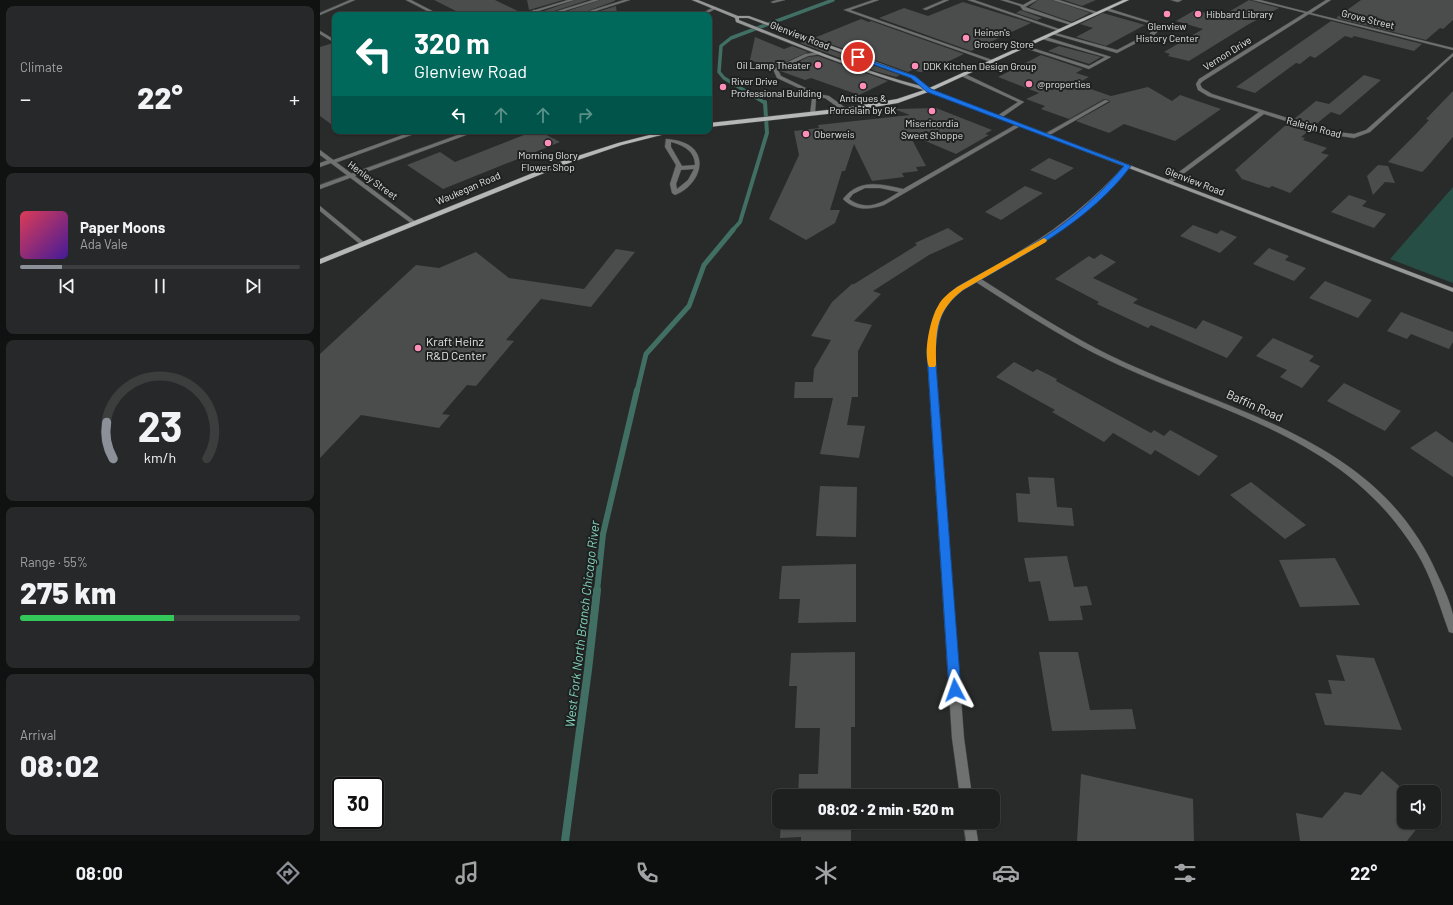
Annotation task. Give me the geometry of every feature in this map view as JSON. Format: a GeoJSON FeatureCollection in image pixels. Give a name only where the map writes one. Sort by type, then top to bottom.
{"type":"FeatureCollection","features":[{"type":"Feature","properties":{"kind":"main road","name":"Glenview Road"},"geometry":{"type":"LineString","coordinates":[[694,0],[738,17],[748,17],[913,77],[929,90]]}},
{"type":"Feature","properties":{"kind":"main road"},"geometry":{"type":"LineString","coordinates":[[712,125],[755,118],[845,110],[898,101],[929,90],[1127,0]]}},
{"type":"Feature","properties":{"kind":"main road","name":"Glenview Road"},"geometry":{"type":"LineString","coordinates":[[738,17],[737,21],[819,53],[900,83],[929,90],[1453,290]]}},
{"type":"Feature","properties":{"kind":"main road","name":"Waukegan Road"},"geometry":{"type":"LineString","coordinates":[[320,262],[504,185],[581,156],[650,134]]}},
{"type":"Feature","properties":{"kind":"street"},"geometry":{"type":"LineString","coordinates":[[320,14],[353,0]]}},
{"type":"Feature","properties":{"kind":"street"},"geometry":{"type":"LineString","coordinates":[[408,0],[432,12]]}},
{"type":"Feature","properties":{"kind":"street"},"geometry":{"type":"LineString","coordinates":[[530,12],[572,0]]}},
{"type":"Feature","properties":{"kind":"street"},"geometry":{"type":"LineString","coordinates":[[557,12],[597,0]]}},
{"type":"Feature","properties":{"kind":"street"},"geometry":{"type":"LineString","coordinates":[[588,12],[628,0]]}},
{"type":"Feature","properties":{"kind":"street"},"geometry":{"type":"LineString","coordinates":[[773,2],[783,0]]}},
{"type":"Feature","properties":{"kind":"street"},"geometry":{"type":"LineString","coordinates":[[877,0],[846,10],[993,61]]}},
{"type":"Feature","properties":{"kind":"street"},"geometry":{"type":"LineString","coordinates":[[925,9],[947,0]]}},
{"type":"Feature","properties":{"kind":"street"},"geometry":{"type":"LineString","coordinates":[[970,0],[1060,30]]}},
{"type":"Feature","properties":{"kind":"street"},"geometry":{"type":"LineString","coordinates":[[1003,0],[1023,6],[1024,9],[1072,24]]}},
{"type":"Feature","properties":{"kind":"street"},"geometry":{"type":"LineString","coordinates":[[1023,6],[1036,0]]}},
{"type":"Feature","properties":{"kind":"street"},"geometry":{"type":"LineString","coordinates":[[1055,0],[1098,13]]}},
{"type":"Feature","properties":{"kind":"street"},"geometry":{"type":"LineString","coordinates":[[1173,0],[1180,0]]}},
{"type":"Feature","properties":{"kind":"street","name":"Grove Street"},"geometry":{"type":"LineString","coordinates":[[1255,0],[1453,49]]}},
{"type":"Feature","properties":{"kind":"street","name":"Vernon Drive"},"geometry":{"type":"LineString","coordinates":[[1263,112],[1210,95],[1200,89],[1198,84],[1201,80],[1329,0]]}},
{"type":"Feature","properties":{"kind":"street"},"geometry":{"type":"LineString","coordinates":[[707,12],[715,8]]}},
{"type":"Feature","properties":{"kind":"street"},"geometry":{"type":"LineString","coordinates":[[1106,9],[1162,26],[1152,34]]}},
{"type":"Feature","properties":{"kind":"street"},"geometry":{"type":"LineString","coordinates":[[320,32],[332,40]]}},
{"type":"Feature","properties":{"kind":"street"},"geometry":{"type":"LineString","coordinates":[[1054,33],[1117,52],[1140,40]]}},
{"type":"Feature","properties":{"kind":"street"},"geometry":{"type":"LineString","coordinates":[[1024,47],[1090,68],[1109,57],[1044,38]]}},
{"type":"Feature","properties":{"kind":"street"},"geometry":{"type":"LineString","coordinates":[[807,55],[807,52],[812,50]]}},
{"type":"Feature","properties":{"kind":"street"},"geometry":{"type":"LineString","coordinates":[[819,53],[807,55],[774,69],[779,77],[818,95],[828,97],[845,110]]}},
{"type":"Feature","properties":{"kind":"street","name":"Raleigh Road"},"geometry":{"type":"LineString","coordinates":[[1263,112],[1327,132],[1347,136],[1362,134],[1368,131],[1453,54]]}},
{"type":"Feature","properties":{"kind":"street"},"geometry":{"type":"LineString","coordinates":[[963,75],[1022,102],[999,117]]}},
{"type":"Feature","properties":{"kind":"street"},"geometry":{"type":"LineString","coordinates":[[812,113],[814,99],[818,95]]}},
{"type":"Feature","properties":{"kind":"street"},"geometry":{"type":"LineString","coordinates":[[1046,135],[1107,101]]}},
{"type":"Feature","properties":{"kind":"street"},"geometry":{"type":"LineString","coordinates":[[1169,182],[1263,112]]}},
{"type":"Feature","properties":{"kind":"street"},"geometry":{"type":"LineString","coordinates":[[903,192],[867,186],[852,190],[846,199],[861,207],[870,208],[878,205],[903,192],[1019,125]]}},
{"type":"Feature","properties":{"kind":"street"},"geometry":{"type":"LineString","coordinates":[[320,165],[410,134]]}},
{"type":"Feature","properties":{"kind":"street"},"geometry":{"type":"LineString","coordinates":[[320,187],[466,134]]}},
{"type":"Feature","properties":{"kind":"street"},"geometry":{"type":"LineString","coordinates":[[668,140],[684,144],[691,149],[696,156],[697,168],[695,176],[675,193],[673,184],[679,168],[677,160],[668,147],[668,140]]}},
{"type":"Feature","properties":{"kind":"street","name":"Henley Street"},"geometry":{"type":"LineString","coordinates":[[320,152],[414,223]]}},
{"type":"Feature","properties":{"kind":"street"},"geometry":{"type":"LineString","coordinates":[[965,789],[958,738],[931,352],[936,318],[941,306],[960,288],[1049,237],[1072,220],[1113,184],[1128,166]]}},
{"type":"Feature","properties":{"kind":"street"},"geometry":{"type":"LineString","coordinates":[[679,168],[697,168]]}},
{"type":"Feature","properties":{"kind":"street"},"geometry":{"type":"LineString","coordinates":[[320,208],[363,244]]}},
{"type":"Feature","properties":{"kind":"street","name":"Baffin Road"},"geometry":{"type":"LineString","coordinates":[[976,279],[1066,335],[1105,356],[1145,374],[1234,408],[1271,424],[1338,462],[1363,481],[1383,499],[1400,519],[1420,550],[1453,629]]}},
{"type":"Feature","properties":{"kind":"street"},"geometry":{"type":"LineString","coordinates":[[970,829],[972,841]]}},
{"type":"Feature","properties":{"kind":"green space"},"geometry":{"type":"Polygon","coordinates":[[[1453,187],[1453,283],[1390,259],[1453,187]]]}},
{"type":"Feature","properties":{"kind":"building"},"geometry":{"type":"Polygon","coordinates":[[[434,0],[495,0],[520,12],[458,12],[434,0]]]}},
{"type":"Feature","properties":{"kind":"building"},"geometry":{"type":"Polygon","coordinates":[[[527,0],[563,0],[529,10],[527,0]]]}},
{"type":"Feature","properties":{"kind":"building"},"geometry":{"type":"Polygon","coordinates":[[[575,0],[588,0],[551,12],[541,12],[575,0]]]}},
{"type":"Feature","properties":{"kind":"building"},"geometry":{"type":"Polygon","coordinates":[[[600,0],[615,0],[584,12],[565,12],[600,0]]]}},
{"type":"Feature","properties":{"kind":"building"},"geometry":{"type":"Polygon","coordinates":[[[1038,0],[1052,0],[1090,13],[1072,22],[1029,7],[1038,0]]]}},
{"type":"Feature","properties":{"kind":"building"},"geometry":{"type":"Polygon","coordinates":[[[1064,0],[1096,0],[1082,6],[1064,0]]]}},
{"type":"Feature","properties":{"kind":"building"},"geometry":{"type":"Polygon","coordinates":[[[1249,0],[1279,8],[1249,24],[1189,61],[1168,56],[1170,54],[1164,52],[1203,29],[1176,21],[1195,10],[1220,17],[1249,0]]]}},
{"type":"Feature","properties":{"kind":"building"},"geometry":{"type":"Polygon","coordinates":[[[1361,0],[1453,0],[1453,20],[1443,29],[1440,28],[1426,40],[1336,18],[1361,0]]]}},
{"type":"Feature","properties":{"kind":"building","name":"Heinen's Grocery Store"},"geometry":{"type":"Polygon","coordinates":[[[963,2],[1031,23],[971,51],[879,18],[904,8],[928,16],[963,2]]]}},
{"type":"Feature","properties":{"kind":"building"},"geometry":{"type":"Polygon","coordinates":[[[616,6],[617,12],[597,12],[616,6]]]}},
{"type":"Feature","properties":{"kind":"building"},"geometry":{"type":"Polygon","coordinates":[[[1021,10],[1042,18],[1037,20],[1016,13],[1021,10]]]}},
{"type":"Feature","properties":{"kind":"building"},"geometry":{"type":"Polygon","coordinates":[[[1103,13],[1145,25],[1106,46],[1076,37],[1093,28],[1080,24],[1103,13]]]}},
{"type":"Feature","properties":{"kind":"building"},"geometry":{"type":"Polygon","coordinates":[[[861,19],[869,22],[871,21],[964,54],[926,72],[912,70],[908,72],[814,38],[861,19]]]}},
{"type":"Feature","properties":{"kind":"building"},"geometry":{"type":"Polygon","coordinates":[[[1331,21],[1422,44],[1414,51],[1354,36],[1352,38],[1345,36],[1315,58],[1310,56],[1300,64],[1296,63],[1255,93],[1236,87],[1331,21]]]}},
{"type":"Feature","properties":{"kind":"building"},"geometry":{"type":"Polygon","coordinates":[[[755,37],[784,49],[792,46],[808,52],[772,68],[750,60],[755,37]]]}},
{"type":"Feature","properties":{"kind":"building"},"geometry":{"type":"Polygon","coordinates":[[[806,41],[900,75],[896,77],[875,71],[800,43],[806,41]]]}},
{"type":"Feature","properties":{"kind":"building"},"geometry":{"type":"Polygon","coordinates":[[[332,43],[332,125],[320,116],[320,47],[332,43]]]}},
{"type":"Feature","properties":{"kind":"building"},"geometry":{"type":"Polygon","coordinates":[[[1059,46],[1101,57],[1089,64],[1048,51],[1059,46]]]}},
{"type":"Feature","properties":{"kind":"building"},"geometry":{"type":"Polygon","coordinates":[[[1041,55],[1083,69],[1076,73],[1089,77],[1076,84],[1111,96],[1148,87],[1172,101],[1180,95],[1221,109],[1175,141],[1124,124],[1109,133],[1076,121],[1110,102],[1109,100],[1104,99],[1069,119],[1041,109],[1045,106],[1026,99],[1039,93],[998,77],[1041,55]]]}},
{"type":"Feature","properties":{"kind":"building"},"geometry":{"type":"Polygon","coordinates":[[[818,56],[888,81],[859,95],[811,78],[805,80],[780,71],[808,57],[818,56]]]}},
{"type":"Feature","properties":{"kind":"building"},"geometry":{"type":"Polygon","coordinates":[[[1364,75],[1381,80],[1340,115],[1331,112],[1315,125],[1294,119],[1316,101],[1329,104],[1364,75]]]}},
{"type":"Feature","properties":{"kind":"building"},"geometry":{"type":"Polygon","coordinates":[[[1453,91],[1453,137],[1426,168],[1422,172],[1388,162],[1429,120],[1426,119],[1453,91]]]}},
{"type":"Feature","properties":{"kind":"building"},"geometry":{"type":"Polygon","coordinates":[[[936,108],[992,130],[985,134],[989,135],[956,154],[909,134],[926,166],[916,167],[918,171],[902,173],[904,177],[872,181],[854,144],[845,171],[842,171],[830,210],[840,210],[835,223],[806,240],[769,219],[799,155],[794,131],[819,128],[818,125],[910,115],[894,109],[936,108]]]}},
{"type":"Feature","properties":{"kind":"building"},"geometry":{"type":"Polygon","coordinates":[[[1288,123],[1310,130],[1301,137],[1305,138],[1303,140],[1327,148],[1321,153],[1329,155],[1290,193],[1272,186],[1269,188],[1242,179],[1235,170],[1288,123]]]}},
{"type":"Feature","properties":{"kind":"building"},"geometry":{"type":"Polygon","coordinates":[[[526,134],[545,134],[560,142],[443,189],[407,165],[440,152],[455,162],[526,134]]]}},
{"type":"Feature","properties":{"kind":"building"},"geometry":{"type":"Polygon","coordinates":[[[1049,158],[1074,168],[1055,180],[1030,170],[1049,158]]]}},
{"type":"Feature","properties":{"kind":"building"},"geometry":{"type":"Polygon","coordinates":[[[1378,165],[1388,166],[1395,183],[1385,182],[1373,195],[1367,176],[1378,165]]]}},
{"type":"Feature","properties":{"kind":"building"},"geometry":{"type":"Polygon","coordinates":[[[1025,186],[1043,193],[1001,220],[985,212],[1025,186]]]}},
{"type":"Feature","properties":{"kind":"building"},"geometry":{"type":"Polygon","coordinates":[[[1349,195],[1367,201],[1362,206],[1386,214],[1374,228],[1331,212],[1349,195]]]}},
{"type":"Feature","properties":{"kind":"building"},"geometry":{"type":"Polygon","coordinates":[[[1193,225],[1217,234],[1221,230],[1237,237],[1220,253],[1180,236],[1193,225]]]}},
{"type":"Feature","properties":{"kind":"building"},"geometry":{"type":"Polygon","coordinates":[[[948,228],[964,239],[929,255],[873,291],[881,294],[854,321],[872,325],[858,351],[858,397],[852,397],[847,425],[865,426],[859,458],[820,454],[833,398],[794,398],[795,382],[813,382],[814,369],[831,340],[811,336],[832,302],[852,284],[917,245],[915,243],[948,228]]]}},
{"type":"Feature","properties":{"kind":"building"},"geometry":{"type":"Polygon","coordinates":[[[1269,248],[1289,256],[1285,260],[1306,268],[1294,281],[1253,264],[1269,248]]]}},
{"type":"Feature","properties":{"kind":"building","name":"Kraft Heinz R&D Center"},"geometry":{"type":"Polygon","coordinates":[[[616,249],[635,252],[591,307],[541,299],[506,340],[514,341],[476,386],[467,385],[442,414],[450,415],[439,428],[361,415],[320,458],[320,354],[416,265],[439,268],[476,252],[509,278],[584,289],[616,249]]]}},
{"type":"Feature","properties":{"kind":"building"},"geometry":{"type":"Polygon","coordinates":[[[1101,254],[1116,262],[1093,278],[1138,299],[1133,303],[1196,329],[1203,320],[1243,337],[1227,358],[1151,325],[1148,328],[1097,304],[1099,302],[1055,279],[1089,256],[1094,259],[1101,254]]]}},
{"type":"Feature","properties":{"kind":"building"},"geometry":{"type":"Polygon","coordinates":[[[1325,281],[1372,300],[1358,318],[1309,298],[1325,281]]]}},
{"type":"Feature","properties":{"kind":"building"},"geometry":{"type":"Polygon","coordinates":[[[1401,312],[1453,332],[1453,342],[1449,349],[1411,334],[1407,339],[1387,331],[1401,312]]]}},
{"type":"Feature","properties":{"kind":"building"},"geometry":{"type":"Polygon","coordinates":[[[1273,338],[1314,356],[1309,361],[1320,366],[1302,388],[1280,377],[1287,370],[1256,356],[1273,338]]]}},
{"type":"Feature","properties":{"kind":"building"},"geometry":{"type":"Polygon","coordinates":[[[1014,362],[1033,372],[1037,369],[1057,379],[1056,381],[1151,433],[1154,430],[1164,436],[1170,430],[1218,456],[1199,476],[1155,450],[1151,455],[1113,433],[1104,442],[1052,412],[1055,410],[996,377],[1014,362]]]}},
{"type":"Feature","properties":{"kind":"building"},"geometry":{"type":"Polygon","coordinates":[[[1344,383],[1401,411],[1385,431],[1327,401],[1344,383]]]}},
{"type":"Feature","properties":{"kind":"building"},"geometry":{"type":"Polygon","coordinates":[[[1436,431],[1453,443],[1453,477],[1410,448],[1436,431]]]}},
{"type":"Feature","properties":{"kind":"building"},"geometry":{"type":"Polygon","coordinates":[[[1028,477],[1054,478],[1057,507],[1072,508],[1074,526],[1018,522],[1016,493],[1030,494],[1028,477]]]}},
{"type":"Feature","properties":{"kind":"building"},"geometry":{"type":"Polygon","coordinates":[[[1251,482],[1306,525],[1285,539],[1230,495],[1251,482]]]}},
{"type":"Feature","properties":{"kind":"building"},"geometry":{"type":"Polygon","coordinates":[[[820,486],[857,487],[856,537],[816,536],[820,486]]]}},
{"type":"Feature","properties":{"kind":"building"},"geometry":{"type":"Polygon","coordinates":[[[1067,556],[1074,587],[1087,586],[1092,605],[1080,606],[1083,620],[1049,621],[1040,581],[1029,582],[1024,558],[1067,556]]]}},
{"type":"Feature","properties":{"kind":"building"},"geometry":{"type":"Polygon","coordinates":[[[1335,558],[1360,605],[1300,607],[1279,560],[1335,558]]]}},
{"type":"Feature","properties":{"kind":"building"},"geometry":{"type":"Polygon","coordinates":[[[856,564],[856,622],[798,623],[800,599],[779,599],[782,566],[856,564]]]}},
{"type":"Feature","properties":{"kind":"building"},"geometry":{"type":"Polygon","coordinates":[[[855,652],[855,727],[851,727],[851,789],[798,789],[799,774],[818,774],[820,728],[795,728],[797,686],[789,686],[791,653],[855,652]]]}},
{"type":"Feature","properties":{"kind":"building"},"geometry":{"type":"Polygon","coordinates":[[[1039,652],[1078,652],[1090,710],[1132,709],[1136,729],[1052,731],[1039,652]]]}},
{"type":"Feature","properties":{"kind":"building"},"geometry":{"type":"Polygon","coordinates":[[[1336,655],[1374,658],[1402,730],[1325,725],[1315,693],[1332,694],[1328,680],[1345,681],[1336,655]]]}},
{"type":"Feature","properties":{"kind":"building"},"geometry":{"type":"Polygon","coordinates":[[[1382,771],[1398,785],[1397,785],[1397,829],[1416,829],[1407,841],[1300,841],[1296,813],[1322,818],[1345,792],[1361,795],[1382,771]]]}},
{"type":"Feature","properties":{"kind":"building"},"geometry":{"type":"Polygon","coordinates":[[[1081,774],[1193,799],[1194,841],[1077,841],[1081,774]]]}},
{"type":"Feature","properties":{"kind":"building"},"geometry":{"type":"Polygon","coordinates":[[[781,829],[851,829],[851,841],[801,841],[801,837],[780,838],[781,829]]]}},
{"type":"Feature","properties":{"kind":"waterway","name":"West Fork North Branch Chicago River"},"geometry":{"type":"LineString","coordinates":[[765,103],[724,78],[719,72],[721,46],[731,38],[833,0]]}},
{"type":"Feature","properties":{"kind":"waterway","name":"West Fork North Branch Chicago River"},"geometry":{"type":"LineString","coordinates":[[732,231],[740,222],[767,133],[765,102]]}},
{"type":"Feature","properties":{"kind":"waterway","name":"West Fork North Branch Chicago River"},"geometry":{"type":"LineString","coordinates":[[637,391],[646,354],[689,306],[704,265],[733,230]]}},
{"type":"Feature","properties":{"kind":"waterway","name":"West Fork North Branch Chicago River"},"geometry":{"type":"LineString","coordinates":[[597,591],[603,534],[637,390]]}},
{"type":"Feature","properties":{"kind":"waterway","name":"West Fork North Branch Chicago River"},"geometry":{"type":"LineString","coordinates":[[565,841],[597,590]]}},
{"type":"Feature","properties":{"kind":"slow traffic"},"geometry":{"type":"LineString","coordinates":[[932,365],[931,352],[936,318],[941,306],[948,298],[960,288],[1044,240]]}},
{"type":"Feature","properties":{"kind":"place","name":"Glenview History Center"},"geometry":{"type":"Point","coordinates":[1167,14]}},
{"type":"Feature","properties":{"kind":"place","name":"Hibbard Library"},"geometry":{"type":"Point","coordinates":[1198,14]}},
{"type":"Feature","properties":{"kind":"place","name":"Heinen's Grocery Store"},"geometry":{"type":"Point","coordinates":[966,38]}},
{"type":"Feature","properties":{"kind":"place","name":"Oil Lamp Theater"},"geometry":{"type":"Point","coordinates":[818,65]}},
{"type":"Feature","properties":{"kind":"place","name":"DDK Kitchen Design Group"},"geometry":{"type":"Point","coordinates":[915,66]}},
{"type":"Feature","properties":{"kind":"place","name":"@properties"},"geometry":{"type":"Point","coordinates":[1029,84]}},
{"type":"Feature","properties":{"kind":"place","name":"Antiques & Porcelain by GK"},"geometry":{"type":"Point","coordinates":[863,86]}},
{"type":"Feature","properties":{"kind":"place","name":"River Drive Professional Building"},"geometry":{"type":"Point","coordinates":[723,87]}},
{"type":"Feature","properties":{"kind":"place","name":"Misericordia Sweet Shoppe"},"geometry":{"type":"Point","coordinates":[932,111]}},
{"type":"Feature","properties":{"kind":"place","name":"Oberweis"},"geometry":{"type":"Point","coordinates":[806,134]}},
{"type":"Feature","properties":{"kind":"place","name":"Morning Glory Flower Shop"},"geometry":{"type":"Point","coordinates":[548,143]}},
{"type":"Feature","properties":{"kind":"place","name":"Kraft Heinz R&D Center"},"geometry":{"type":"Point","coordinates":[418,348]}},
{"type":"Feature","properties":{"kind":"route"},"geometry":{"type":"LineString","coordinates":[[858,57],[913,77],[929,90],[1128,166],[1113,184],[1090,205],[1049,237],[960,288],[941,306],[936,318],[931,352],[955,690]]}}]}
